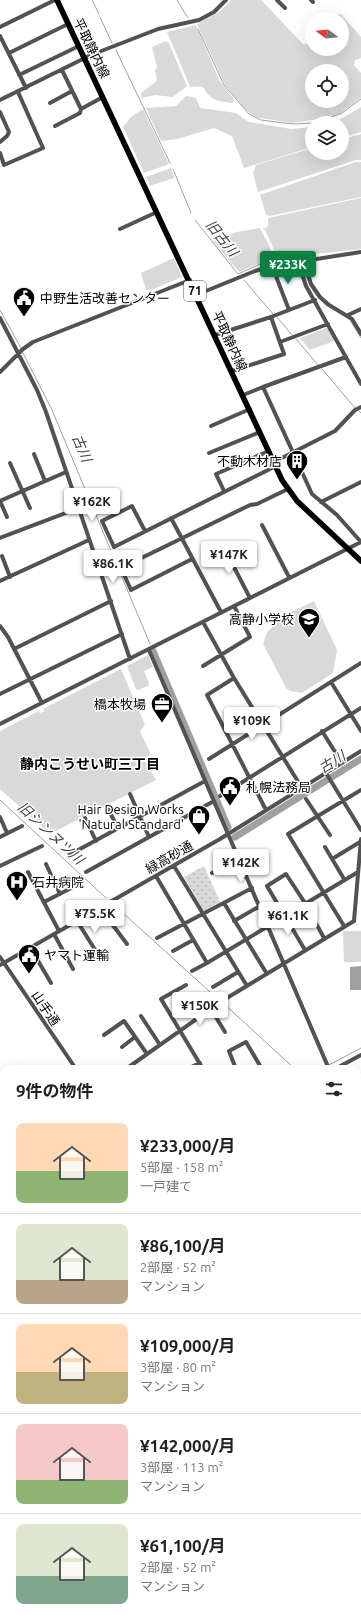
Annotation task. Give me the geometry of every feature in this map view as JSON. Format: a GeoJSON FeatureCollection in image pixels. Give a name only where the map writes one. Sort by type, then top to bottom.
{"type":"FeatureCollection","features":[{"type":"Feature","properties":{"kind":"main road","name":"平取静内線"},"geometry":{"type":"LineString","coordinates":[[56,0],[158,212],[288,490],[307,511],[361,561]]}},
{"type":"Feature","properties":{"kind":"street"},"geometry":{"type":"LineString","coordinates":[[0,27],[56,0]]}},
{"type":"Feature","properties":{"kind":"street"},"geometry":{"type":"LineString","coordinates":[[0,100],[85,58],[158,29],[199,20],[214,12],[226,0]]}},
{"type":"Feature","properties":{"kind":"street"},"geometry":{"type":"LineString","coordinates":[[277,0],[285,8]]}},
{"type":"Feature","properties":{"kind":"street"},"geometry":{"type":"LineString","coordinates":[[9,54],[68,24]]}},
{"type":"Feature","properties":{"kind":"street"},"geometry":{"type":"LineString","coordinates":[[0,36],[26,88]]}},
{"type":"Feature","properties":{"kind":"street"},"geometry":{"type":"LineString","coordinates":[[19,75],[79,46]]}},
{"type":"Feature","properties":{"kind":"street"},"geometry":{"type":"LineString","coordinates":[[62,70],[80,109]]}},
{"type":"Feature","properties":{"kind":"street"},"geometry":{"type":"LineString","coordinates":[[50,103],[72,91]]}},
{"type":"Feature","properties":{"kind":"street"},"geometry":{"type":"LineString","coordinates":[[0,153],[4,165],[43,148],[18,92]]}},
{"type":"Feature","properties":{"kind":"street"},"geometry":{"type":"LineString","coordinates":[[56,126],[80,113],[80,109],[103,97]]}},
{"type":"Feature","properties":{"kind":"street"},"geometry":{"type":"LineString","coordinates":[[0,112],[9,132],[0,142]]}},
{"type":"Feature","properties":{"kind":"street"},"geometry":{"type":"LineString","coordinates":[[120,229],[158,212]]}},
{"type":"Feature","properties":{"kind":"street"},"geometry":{"type":"LineString","coordinates":[[196,295],[255,271],[272,266],[361,252]]}},
{"type":"Feature","properties":{"kind":"street"},"geometry":{"type":"LineString","coordinates":[[304,260],[311,284],[320,297],[329,305],[348,315],[361,333]]}},
{"type":"Feature","properties":{"kind":"street"},"geometry":{"type":"LineString","coordinates":[[298,262],[306,286],[361,384]]}},
{"type":"Feature","properties":{"kind":"street"},"geometry":{"type":"LineString","coordinates":[[272,266],[289,310]]}},
{"type":"Feature","properties":{"kind":"street"},"geometry":{"type":"LineString","coordinates":[[0,372],[23,349],[49,335],[190,280]]}},
{"type":"Feature","properties":{"kind":"street"},"geometry":{"type":"LineString","coordinates":[[215,335],[271,317],[315,300]]}},
{"type":"Feature","properties":{"kind":"street"},"geometry":{"type":"LineString","coordinates":[[348,315],[361,309]]}},
{"type":"Feature","properties":{"kind":"street"},"geometry":{"type":"LineString","coordinates":[[232,371],[284,354],[271,317]]}},
{"type":"Feature","properties":{"kind":"street"},"geometry":{"type":"LineString","coordinates":[[0,318],[37,390],[130,659]]}},
{"type":"Feature","properties":{"kind":"street"},"geometry":{"type":"LineString","coordinates":[[280,342],[328,324]]}},
{"type":"Feature","properties":{"kind":"street"},"geometry":{"type":"LineString","coordinates":[[243,395],[346,357]]}},
{"type":"Feature","properties":{"kind":"street"},"geometry":{"type":"LineString","coordinates":[[0,724],[361,542],[337,515],[312,494],[263,387]]}},
{"type":"Feature","properties":{"kind":"street"},"geometry":{"type":"LineString","coordinates":[[145,531],[132,506],[102,521],[114,547],[224,491],[275,464],[293,452],[335,431],[355,410],[361,407]]}},
{"type":"Feature","properties":{"kind":"street"},"geometry":{"type":"LineString","coordinates":[[211,426],[250,409]]}},
{"type":"Feature","properties":{"kind":"street"},"geometry":{"type":"LineString","coordinates":[[209,453],[260,432]]}},
{"type":"Feature","properties":{"kind":"street"},"geometry":{"type":"LineString","coordinates":[[224,491],[216,474],[269,451]]}},
{"type":"Feature","properties":{"kind":"street"},"geometry":{"type":"LineString","coordinates":[[34,454],[45,481]]}},
{"type":"Feature","properties":{"kind":"street"},"geometry":{"type":"LineString","coordinates":[[10,463],[30,508]]}},
{"type":"Feature","properties":{"kind":"street"},"geometry":{"type":"LineString","coordinates":[[7,517],[0,501],[66,472]]}},
{"type":"Feature","properties":{"kind":"street"},"geometry":{"type":"LineString","coordinates":[[321,502],[361,482]]}},
{"type":"Feature","properties":{"kind":"street"},"geometry":{"type":"LineString","coordinates":[[192,559],[131,590],[121,568],[250,505],[257,504],[288,490]]}},
{"type":"Feature","properties":{"kind":"street"},"geometry":{"type":"LineString","coordinates":[[0,538],[79,508]]}},
{"type":"Feature","properties":{"kind":"street"},"geometry":{"type":"LineString","coordinates":[[171,518],[222,612]]}},
{"type":"Feature","properties":{"kind":"street"},"geometry":{"type":"LineString","coordinates":[[262,525],[289,577]]}},
{"type":"Feature","properties":{"kind":"street"},"geometry":{"type":"LineString","coordinates":[[0,581],[89,540]]}},
{"type":"Feature","properties":{"kind":"street"},"geometry":{"type":"LineString","coordinates":[[222,544],[250,598]]}},
{"type":"Feature","properties":{"kind":"street"},"geometry":{"type":"LineString","coordinates":[[2,556],[10,577]]}},
{"type":"Feature","properties":{"kind":"street"},"geometry":{"type":"LineString","coordinates":[[14,649],[111,601]]}},
{"type":"Feature","properties":{"kind":"street"},"geometry":{"type":"LineString","coordinates":[[203,666],[222,656],[250,637],[234,606]]}},
{"type":"Feature","properties":{"kind":"street"},"geometry":{"type":"LineString","coordinates":[[203,622],[234,678],[264,724],[302,788]]}},
{"type":"Feature","properties":{"kind":"street"},"geometry":{"type":"LineString","coordinates":[[0,626],[14,649],[42,703]]}},
{"type":"Feature","properties":{"kind":"street"},"geometry":{"type":"LineString","coordinates":[[0,694],[122,634]]}},
{"type":"Feature","properties":{"kind":"street"},"geometry":{"type":"LineString","coordinates":[[149,650],[228,834],[240,858],[327,1065]]}},
{"type":"Feature","properties":{"kind":"street"},"geometry":{"type":"LineString","coordinates":[[209,759],[361,664]]}},
{"type":"Feature","properties":{"kind":"street"},"geometry":{"type":"LineString","coordinates":[[234,678],[207,695],[266,810]]}},
{"type":"Feature","properties":{"kind":"street"},"geometry":{"type":"LineString","coordinates":[[331,682],[361,731]]}},
{"type":"Feature","properties":{"kind":"street"},"geometry":{"type":"LineString","coordinates":[[220,796],[248,777],[361,708]]}},
{"type":"Feature","properties":{"kind":"street"},"geometry":{"type":"LineString","coordinates":[[322,731],[342,763]]}},
{"type":"Feature","properties":{"kind":"street","name":"緑高砂通"},"geometry":{"type":"LineString","coordinates":[[2,964],[174,866],[302,788],[328,776],[342,763],[361,751]]}},
{"type":"Feature","properties":{"kind":"street"},"geometry":{"type":"LineString","coordinates":[[328,776],[361,830]]}},
{"type":"Feature","properties":{"kind":"street"},"geometry":{"type":"LineString","coordinates":[[69,855],[205,781]]}},
{"type":"Feature","properties":{"kind":"street"},"geometry":{"type":"LineString","coordinates":[[344,926],[288,834],[361,790]]}},
{"type":"Feature","properties":{"kind":"street"},"geometry":{"type":"LineString","coordinates":[[130,794],[149,837]]}},
{"type":"Feature","properties":{"kind":"street"},"geometry":{"type":"LineString","coordinates":[[306,799],[330,835]]}},
{"type":"Feature","properties":{"kind":"street"},"geometry":{"type":"LineString","coordinates":[[86,872],[214,801]]}},
{"type":"Feature","properties":{"kind":"street"},"geometry":{"type":"LineString","coordinates":[[107,807],[118,828]]}},
{"type":"Feature","properties":{"kind":"street"},"geometry":{"type":"LineString","coordinates":[[0,818],[8,833]]}},
{"type":"Feature","properties":{"kind":"street"},"geometry":{"type":"LineString","coordinates":[[86,818],[96,841]]}},
{"type":"Feature","properties":{"kind":"street"},"geometry":{"type":"LineString","coordinates":[[0,836],[22,826]]}},
{"type":"Feature","properties":{"kind":"street"},"geometry":{"type":"LineString","coordinates":[[332,859],[360,840]]}},
{"type":"Feature","properties":{"kind":"street"},"geometry":{"type":"LineString","coordinates":[[132,1065],[221,1002],[354,921],[360,840]]}},
{"type":"Feature","properties":{"kind":"street"},"geometry":{"type":"LineString","coordinates":[[0,866],[42,846]]}},
{"type":"Feature","properties":{"kind":"street"},"geometry":{"type":"LineString","coordinates":[[325,846],[344,879]]}},
{"type":"Feature","properties":{"kind":"street"},"geometry":{"type":"LineString","coordinates":[[212,873],[240,858]]}},
{"type":"Feature","properties":{"kind":"street"},"geometry":{"type":"LineString","coordinates":[[46,864],[60,894]]}},
{"type":"Feature","properties":{"kind":"street"},"geometry":{"type":"LineString","coordinates":[[174,866],[247,986]]}},
{"type":"Feature","properties":{"kind":"street"},"geometry":{"type":"LineString","coordinates":[[28,872],[59,931]]}},
{"type":"Feature","properties":{"kind":"street"},"geometry":{"type":"LineString","coordinates":[[192,971],[358,872]]}},
{"type":"Feature","properties":{"kind":"street"},"geometry":{"type":"LineString","coordinates":[[305,950],[268,886],[286,874],[305,903],[324,938]]}},
{"type":"Feature","properties":{"kind":"street"},"geometry":{"type":"LineString","coordinates":[[156,876],[207,962]]}},
{"type":"Feature","properties":{"kind":"street"},"geometry":{"type":"LineString","coordinates":[[44,902],[79,884]]}},
{"type":"Feature","properties":{"kind":"street"},"geometry":{"type":"LineString","coordinates":[[157,938],[252,888]]}},
{"type":"Feature","properties":{"kind":"street"},"geometry":{"type":"LineString","coordinates":[[224,903],[267,974]]}},
{"type":"Feature","properties":{"kind":"street"},"geometry":{"type":"LineString","coordinates":[[234,921],[260,906]]}},
{"type":"Feature","properties":{"kind":"street"},"geometry":{"type":"LineString","coordinates":[[100,908],[127,944]]}},
{"type":"Feature","properties":{"kind":"street"},"geometry":{"type":"LineString","coordinates":[[77,921],[99,956]]}},
{"type":"Feature","properties":{"kind":"street"},"geometry":{"type":"LineString","coordinates":[[54,934],[73,969]]}},
{"type":"Feature","properties":{"kind":"street"},"geometry":{"type":"LineString","coordinates":[[173,951],[193,940]]}},
{"type":"Feature","properties":{"kind":"street"},"geometry":{"type":"LineString","coordinates":[[30,947],[51,983]]}},
{"type":"Feature","properties":{"kind":"street","name":"山手通"},"geometry":{"type":"LineString","coordinates":[[0,957],[2,964],[73,1065]]}},
{"type":"Feature","properties":{"kind":"street"},"geometry":{"type":"LineString","coordinates":[[213,987],[238,972]]}},
{"type":"Feature","properties":{"kind":"street"},"geometry":{"type":"LineString","coordinates":[[186,985],[160,999],[200,1063],[196,1065]]}},
{"type":"Feature","properties":{"kind":"street"},"geometry":{"type":"LineString","coordinates":[[211,1009],[225,1032]]}},
{"type":"Feature","properties":{"kind":"street"},"geometry":{"type":"LineString","coordinates":[[141,1016],[160,1045]]}},
{"type":"Feature","properties":{"kind":"street"},"geometry":{"type":"LineString","coordinates":[[104,1035],[124,1021],[147,1054]]}},
{"type":"Feature","properties":{"kind":"street"},"geometry":{"type":"LineString","coordinates":[[122,1047],[135,1037]]}},
{"type":"Feature","properties":{"kind":"street"},"geometry":{"type":"LineString","coordinates":[[234,1065],[229,1051],[246,1042],[260,1065]]}},
{"type":"Feature","properties":{"kind":"street"},"geometry":{"type":"LineString","coordinates":[[342,1065],[361,1055]]}},
{"type":"Feature","properties":{"kind":"shaded area"},"geometry":{"type":"Polygon","coordinates":[[[231,0],[261,0],[304,45],[305,44],[305,56],[349,56],[349,23],[361,37],[361,58],[355,60],[354,65],[361,73],[361,98],[349,107],[349,64],[305,64],[305,108],[347,108],[334,116],[305,116],[305,121],[292,123],[255,117],[244,108],[225,85],[197,24],[219,12],[231,0]]]}},
{"type":"Feature","properties":{"kind":"shaded area"},"geometry":{"type":"Polygon","coordinates":[[[196,25],[219,80],[234,99],[233,103],[213,99],[203,87],[190,87],[167,32],[196,25]]]}},
{"type":"Feature","properties":{"kind":"shaded area"},"geometry":{"type":"Polygon","coordinates":[[[166,41],[169,43],[187,86],[173,97],[155,95],[142,98],[141,93],[157,81],[155,70],[157,68],[152,47],[166,41]]]}},
{"type":"Feature","properties":{"kind":"shaded area"},"geometry":{"type":"Polygon","coordinates":[[[186,96],[196,98],[200,108],[236,113],[249,122],[291,129],[305,128],[305,149],[244,168],[232,136],[214,128],[177,139],[161,141],[146,108],[176,106],[186,96]]]}},
{"type":"Feature","properties":{"kind":"shaded area"},"geometry":{"type":"Polygon","coordinates":[[[361,107],[361,132],[349,136],[349,116],[346,116],[361,107]]]}},
{"type":"Feature","properties":{"kind":"shaded area"},"geometry":{"type":"Polygon","coordinates":[[[143,109],[169,164],[144,173],[123,127],[131,117],[143,109]]]}},
{"type":"Feature","properties":{"kind":"shaded area"},"geometry":{"type":"Polygon","coordinates":[[[361,134],[361,160],[356,160],[258,192],[253,173],[256,165],[305,150],[305,160],[349,160],[349,137],[361,134]]]}},
{"type":"Feature","properties":{"kind":"shaded area"},"geometry":{"type":"Polygon","coordinates":[[[356,162],[361,162],[361,197],[270,216],[266,215],[260,195],[356,162]]]}},
{"type":"Feature","properties":{"kind":"shaded area"},"geometry":{"type":"Polygon","coordinates":[[[171,168],[174,178],[150,186],[146,177],[171,168]]]}},
{"type":"Feature","properties":{"kind":"shaded area"},"geometry":{"type":"Polygon","coordinates":[[[361,198],[361,249],[278,258],[265,230],[262,229],[268,227],[268,218],[361,198]]]}},
{"type":"Feature","properties":{"kind":"shaded area"},"geometry":{"type":"Polygon","coordinates":[[[260,228],[276,259],[265,261],[239,272],[213,241],[237,232],[260,228]]]}},
{"type":"Feature","properties":{"kind":"shaded area"},"geometry":{"type":"Polygon","coordinates":[[[174,258],[182,277],[151,290],[146,290],[141,273],[174,258]]]}},
{"type":"Feature","properties":{"kind":"shaded area"},"geometry":{"type":"Polygon","coordinates":[[[326,328],[329,329],[334,341],[310,350],[300,338],[326,328]]]}},
{"type":"Feature","properties":{"kind":"shaded area"},"geometry":{"type":"Polygon","coordinates":[[[314,601],[337,650],[333,673],[302,693],[290,691],[286,688],[263,644],[267,632],[289,613],[314,601]]]}},
{"type":"Feature","properties":{"kind":"shaded area"},"geometry":{"type":"Polygon","coordinates":[[[148,655],[153,667],[144,671],[149,683],[148,686],[138,690],[136,689],[127,666],[148,655]]]}},
{"type":"Feature","properties":{"kind":"shaded area"},"geometry":{"type":"Polygon","coordinates":[[[121,669],[145,725],[140,731],[151,755],[144,758],[156,780],[50,834],[0,789],[0,731],[39,711],[40,713],[44,711],[43,709],[121,669]]]}},
{"type":"Feature","properties":{"kind":"shaded area"},"geometry":{"type":"Polygon","coordinates":[[[204,866],[220,902],[204,911],[184,877],[204,866]]]}},
{"type":"Feature","properties":{"kind":"shaded area"},"geometry":{"type":"Polygon","coordinates":[[[343,931],[361,931],[361,962],[344,962],[343,931]]]}},
{"type":"Feature","properties":{"kind":"shaded area"},"geometry":{"type":"Polygon","coordinates":[[[361,966],[361,990],[350,990],[350,967],[361,966]]]}},
{"type":"Feature","properties":{"kind":"waterway","name":"旧古川"},"geometry":{"type":"LineString","coordinates":[[92,0],[99,14]]}},
{"type":"Feature","properties":{"kind":"waterway"},"geometry":{"type":"LineString","coordinates":[[177,0],[188,18]]}},
{"type":"Feature","properties":{"kind":"waterway","name":"旧古川"},"geometry":{"type":"LineString","coordinates":[[100,17],[112,43]]}},
{"type":"Feature","properties":{"kind":"waterway"},"geometry":{"type":"LineString","coordinates":[[198,29],[224,85],[249,114],[261,120],[293,124],[305,123]]}},
{"type":"Feature","properties":{"kind":"waterway","name":"旧古川"},"geometry":{"type":"LineString","coordinates":[[116,50],[170,163]]}},
{"type":"Feature","properties":{"kind":"waterway"},"geometry":{"type":"LineString","coordinates":[[334,116],[342,113],[361,99]]}},
{"type":"Feature","properties":{"kind":"waterway","name":"旧古川"},"geometry":{"type":"LineString","coordinates":[[173,169],[191,213]]}},
{"type":"Feature","properties":{"kind":"waterway","name":"旧古川"},"geometry":{"type":"LineString","coordinates":[[195,220],[238,274],[265,262],[300,257]]}},
{"type":"Feature","properties":{"kind":"waterway","name":"旧古川"},"geometry":{"type":"LineString","coordinates":[[302,264],[311,287],[322,302],[327,306]]}},
{"type":"Feature","properties":{"kind":"waterway"},"geometry":{"type":"LineString","coordinates":[[244,280],[273,314]]}},
{"type":"Feature","properties":{"kind":"waterway","name":"古川"},"geometry":{"type":"LineString","coordinates":[[0,310],[21,348]]}},
{"type":"Feature","properties":{"kind":"waterway"},"geometry":{"type":"LineString","coordinates":[[277,317],[292,335]]}},
{"type":"Feature","properties":{"kind":"waterway","name":"旧古川"},"geometry":{"type":"LineString","coordinates":[[350,320],[361,338]]}},
{"type":"Feature","properties":{"kind":"waterway"},"geometry":{"type":"LineString","coordinates":[[296,339],[318,365]]}},
{"type":"Feature","properties":{"kind":"waterway","name":"古川"},"geometry":{"type":"LineString","coordinates":[[22,351],[52,410],[150,644]]}},
{"type":"Feature","properties":{"kind":"waterway"},"geometry":{"type":"LineString","coordinates":[[322,369],[355,408]]}},
{"type":"Feature","properties":{"kind":"waterway","name":"古川"},"geometry":{"type":"LineString","coordinates":[[153,651],[228,827]]}},
{"type":"Feature","properties":{"kind":"waterway","name":"古川"},"geometry":{"type":"LineString","coordinates":[[235,837],[361,759]]}},
{"type":"Feature","properties":{"kind":"waterway","name":"旧シンヌツ川"},"geometry":{"type":"LineString","coordinates":[[0,800],[106,898]]}},
{"type":"Feature","properties":{"kind":"waterway","name":"旧シンヌツ川"},"geometry":{"type":"LineString","coordinates":[[114,905],[220,1001]]}},
{"type":"Feature","properties":{"kind":"waterway","name":"旧シンヌツ川"},"geometry":{"type":"LineString","coordinates":[[223,1003],[291,1065]]}},
{"type":"Feature","properties":{"kind":"waterway","name":"旧シンヌツ川"},"geometry":{"type":"LineString","coordinates":[[329,1065],[361,1048]]}},
{"type":"Feature","properties":{"kind":"place","name":"中野生活改善センター"},"geometry":{"type":"Point","coordinates":[24,318]}},
{"type":"Feature","properties":{"kind":"place","name":"不動木材店"},"geometry":{"type":"Point","coordinates":[297,480]}},
{"type":"Feature","properties":{"kind":"place","name":"高静小学校"},"geometry":{"type":"Point","coordinates":[309,638]}},
{"type":"Feature","properties":{"kind":"place","name":"橋本牧場"},"geometry":{"type":"Point","coordinates":[162,724]}},
{"type":"Feature","properties":{"kind":"place","name":"札幌法務局"},"geometry":{"type":"Point","coordinates":[230,806]}},
{"type":"Feature","properties":{"kind":"place","name":"Hair Design Works 'Natural Standard'"},"geometry":{"type":"Point","coordinates":[199,836]}},
{"type":"Feature","properties":{"kind":"place","name":"石井病院"},"geometry":{"type":"Point","coordinates":[17,902]}},
{"type":"Feature","properties":{"kind":"place","name":"ヤマト運輸"},"geometry":{"type":"Point","coordinates":[29,974]}},
{"type":"Feature","properties":{"kind":"district","name":"静内こうせい町三丁目"},"geometry":{"type":"Point","coordinates":[90,764]}}]}
